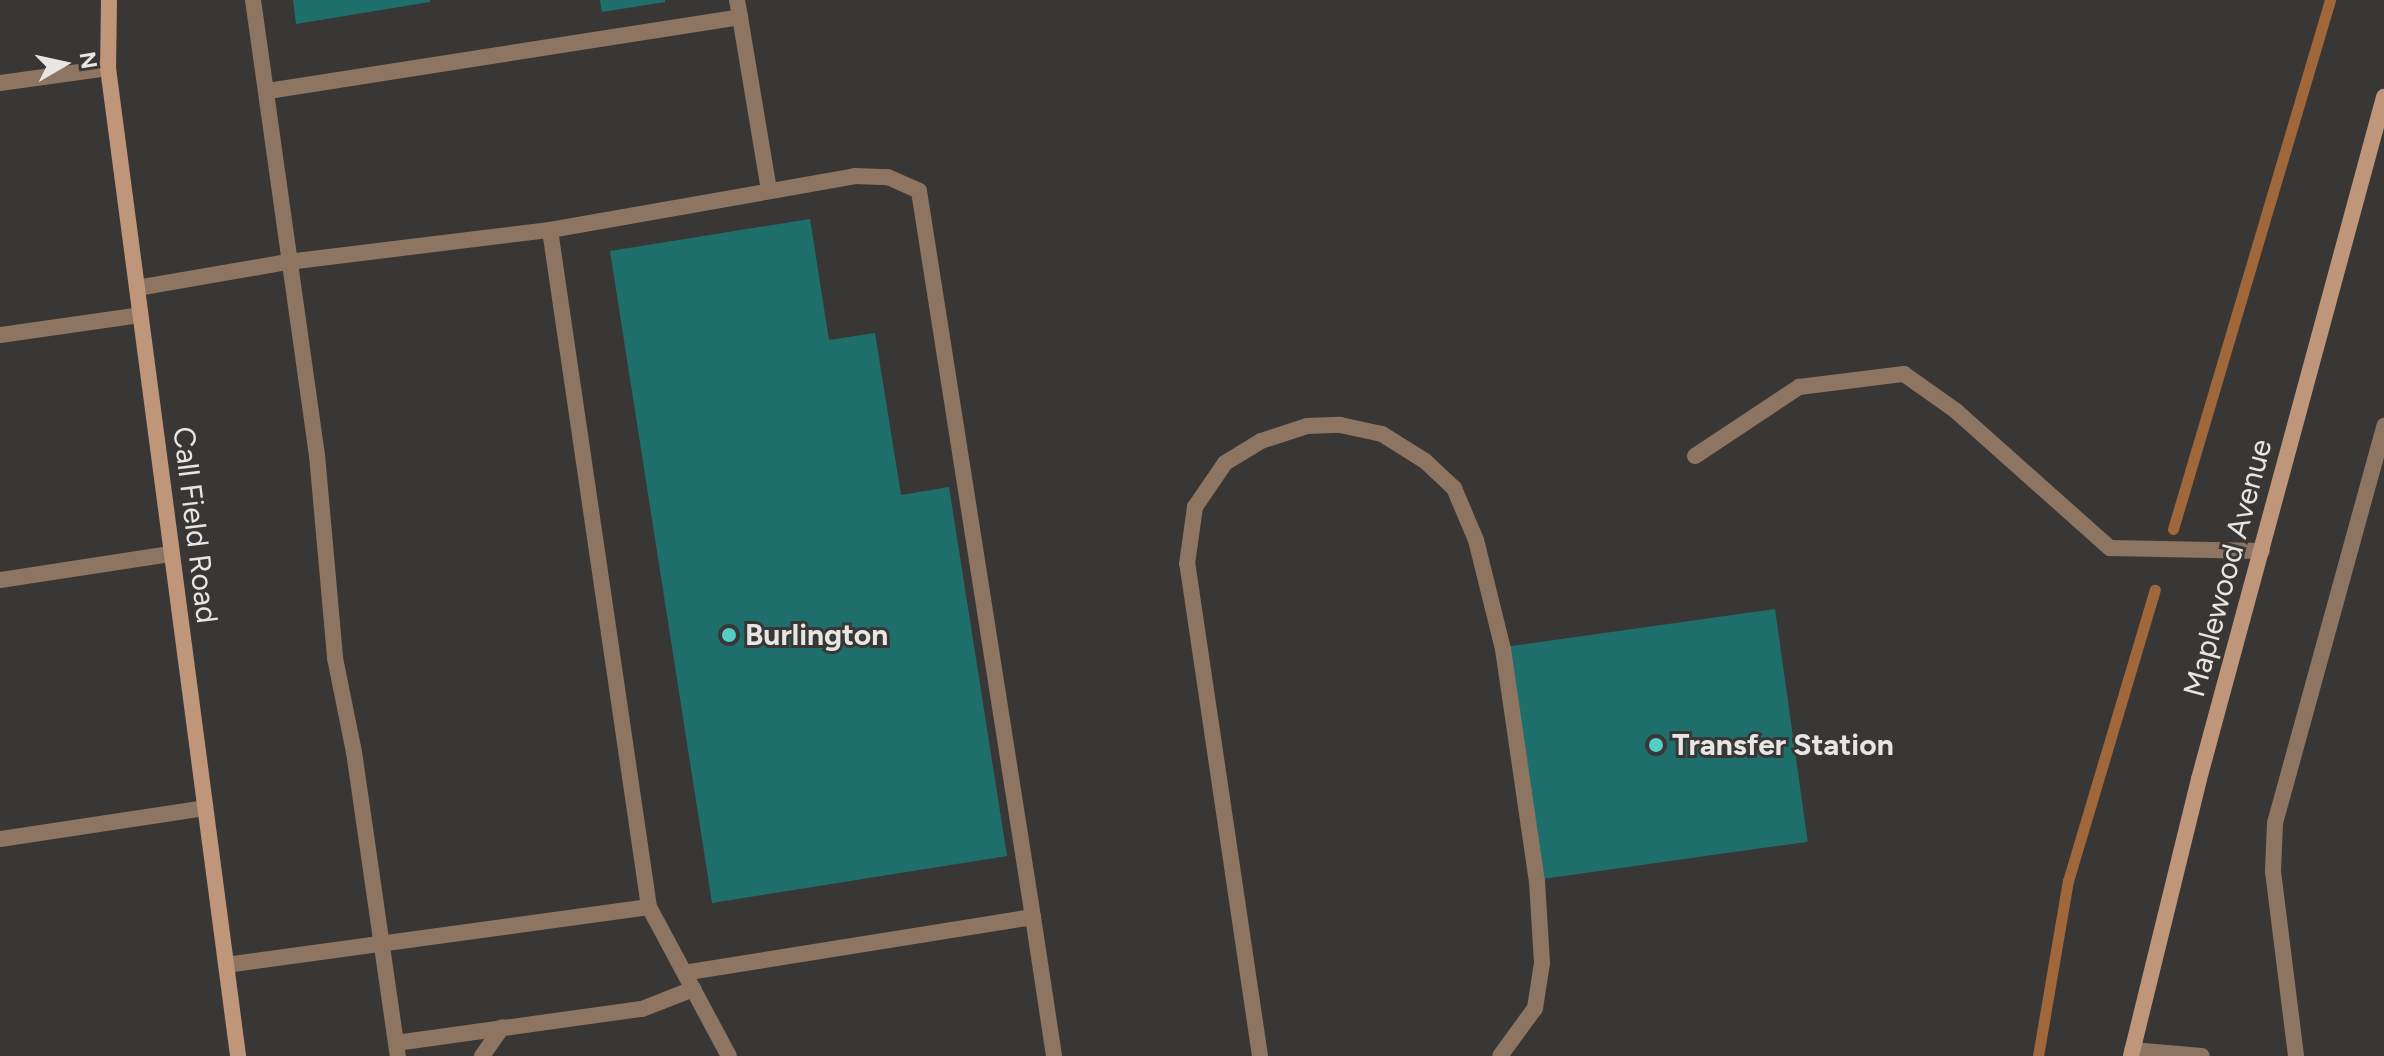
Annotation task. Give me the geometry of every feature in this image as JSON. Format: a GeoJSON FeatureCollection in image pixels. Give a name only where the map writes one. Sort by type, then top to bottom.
{"type":"FeatureCollection","features":[{"type":"Feature","properties":{"kind":"main road","name":"Call Field Road"},"geometry":{"type":"LineString","coordinates":[[109,0],[108,68],[238,1056]]}},
{"type":"Feature","properties":{"kind":"main road","name":"Maplewood Avenue"},"geometry":{"type":"LineString","coordinates":[[2132,1053],[2262,551],[2380,132],[2384,97]]}},
{"type":"Feature","properties":{"kind":"street"},"geometry":{"type":"LineString","coordinates":[[253,0],[317,455],[335,658],[354,752],[397,1050],[502,1027],[642,1009],[693,989]]}},
{"type":"Feature","properties":{"kind":"street"},"geometry":{"type":"LineString","coordinates":[[737,0],[769,191]]}},
{"type":"Feature","properties":{"kind":"street"},"geometry":{"type":"LineString","coordinates":[[268,91],[740,17]]}},
{"type":"Feature","properties":{"kind":"street"},"geometry":{"type":"LineString","coordinates":[[0,83],[108,68]]}},
{"type":"Feature","properties":{"kind":"street"},"geometry":{"type":"LineString","coordinates":[[137,288],[288,262],[550,230],[855,176],[888,177],[919,191],[1054,1056]]}},
{"type":"Feature","properties":{"kind":"street"},"geometry":{"type":"LineString","coordinates":[[550,230],[649,907],[729,1056]]}},
{"type":"Feature","properties":{"kind":"street"},"geometry":{"type":"LineString","coordinates":[[0,335],[140,315]]}},
{"type":"Feature","properties":{"kind":"street"},"geometry":{"type":"LineString","coordinates":[[1695,456],[1799,387],[1904,374],[1956,411],[2110,548],[2262,551]]}},
{"type":"Feature","properties":{"kind":"street"},"geometry":{"type":"LineString","coordinates":[[1260,1056],[1187,564],[1195,507],[1225,463],[1261,441],[1307,426],[1340,425],[1382,434],[1425,461],[1454,488],[1476,540],[1503,649],[1537,881],[1541,950],[1535,1008],[1500,1056]]}},
{"type":"Feature","properties":{"kind":"street"},"geometry":{"type":"LineString","coordinates":[[2296,1056],[2273,871],[2275,823],[2384,426]]}},
{"type":"Feature","properties":{"kind":"street"},"geometry":{"type":"LineString","coordinates":[[0,580],[170,554]]}},
{"type":"Feature","properties":{"kind":"street"},"geometry":{"type":"LineString","coordinates":[[0,839],[205,808]]}},
{"type":"Feature","properties":{"kind":"street"},"geometry":{"type":"LineString","coordinates":[[226,965],[649,907]]}},
{"type":"Feature","properties":{"kind":"street"},"geometry":{"type":"LineString","coordinates":[[685,973],[1033,917]]}},
{"type":"Feature","properties":{"kind":"street"},"geometry":{"type":"LineString","coordinates":[[482,1056],[502,1027]]}},
{"type":"Feature","properties":{"kind":"street"},"geometry":{"type":"LineString","coordinates":[[2132,1053],[2202,1056]]}},
{"type":"Feature","properties":{"kind":"building"},"geometry":{"type":"Polygon","coordinates":[[[293,0],[430,0],[430,2],[296,24],[293,0]]]}},
{"type":"Feature","properties":{"kind":"building"},"geometry":{"type":"Polygon","coordinates":[[[600,0],[665,0],[665,2],[602,12],[600,0]]]}},
{"type":"Feature","properties":{"kind":"building"},"geometry":{"type":"Polygon","coordinates":[[[810,219],[829,340],[875,333],[901,495],[949,487],[1007,856],[712,903],[610,251],[810,219]]]}},
{"type":"Feature","properties":{"kind":"building","name":"Transfer Station"},"geometry":{"type":"Polygon","coordinates":[[[1775,609],[1808,842],[1535,880],[1503,647],[1775,609]]]}},
{"type":"Feature","properties":{"kind":"waterway"},"geometry":{"type":"LineString","coordinates":[[2173,529],[2330,0]]}},
{"type":"Feature","properties":{"kind":"waterway"},"geometry":{"type":"LineString","coordinates":[[2038,1056],[2068,881],[2155,590]]}},
{"type":"Feature","properties":{"kind":"place","name":"Burlington"},"geometry":{"type":"Point","coordinates":[729,635]}},
{"type":"Feature","properties":{"kind":"place","name":"Transfer Station"},"geometry":{"type":"Point","coordinates":[1656,745]}}]}
